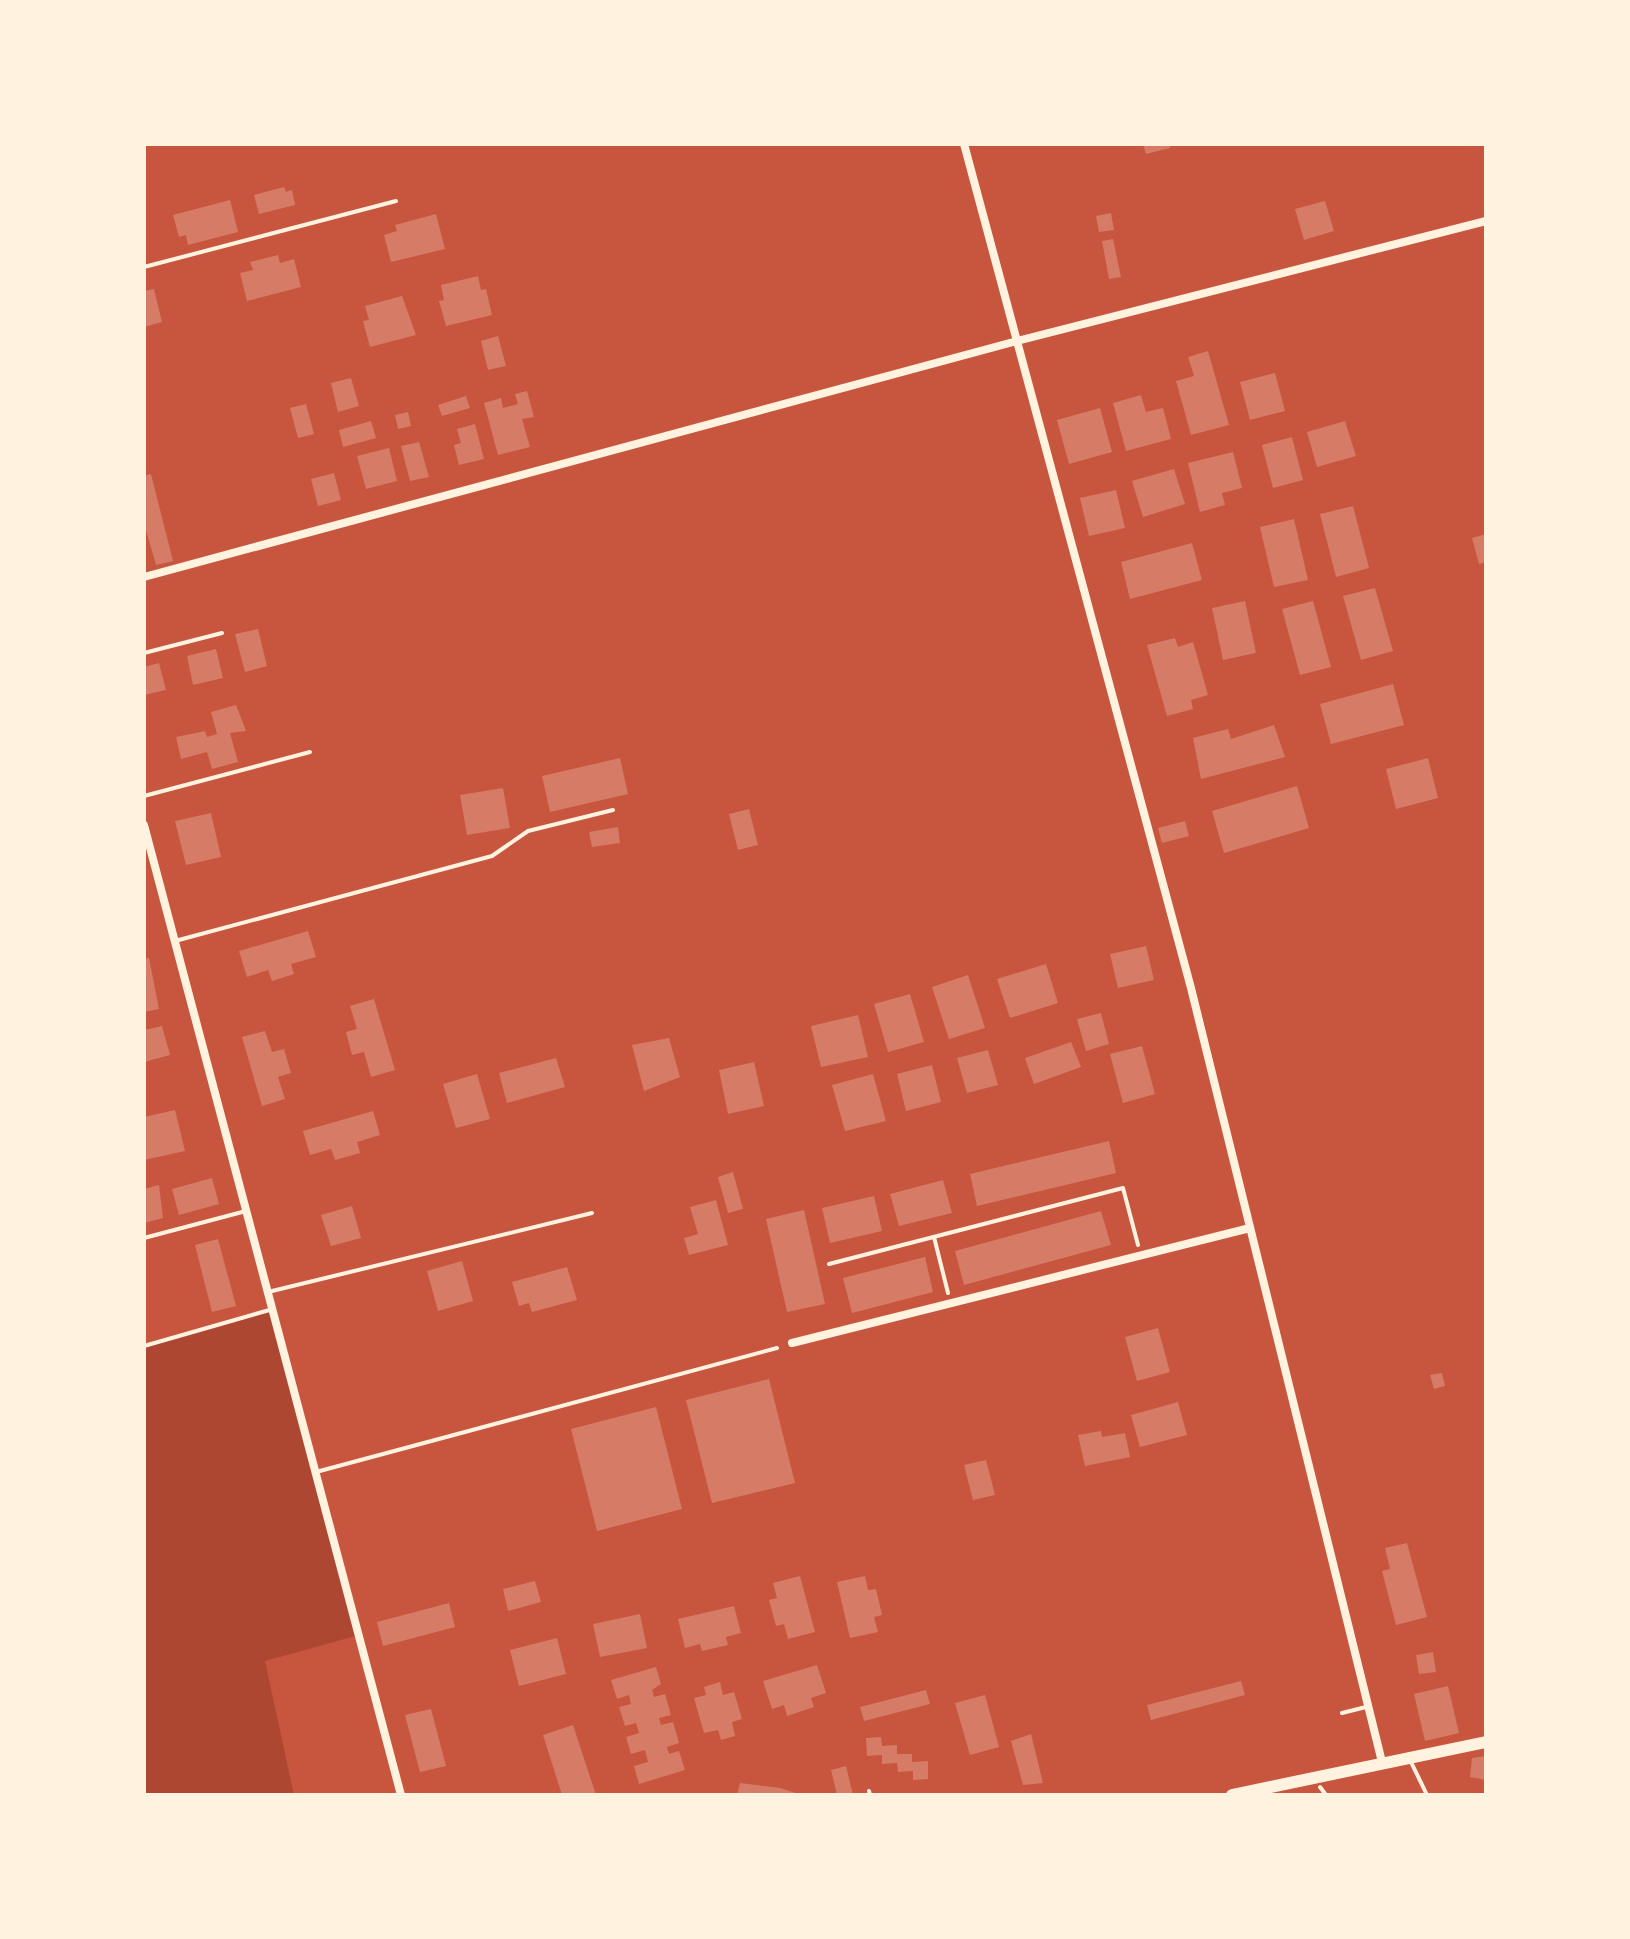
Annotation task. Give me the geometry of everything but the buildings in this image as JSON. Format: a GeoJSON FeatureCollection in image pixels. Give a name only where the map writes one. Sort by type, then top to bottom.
{"type":"FeatureCollection","features":[{"type":"Feature","properties":{"kind":"main road"},"geometry":{"type":"LineString","coordinates":[[1232,1795],[1486,1742]]}},
{"type":"Feature","properties":{"kind":"street"},"geometry":{"type":"LineString","coordinates":[[964,144],[1191,988],[1382,1762]]}},
{"type":"Feature","properties":{"kind":"street"},"geometry":{"type":"LineString","coordinates":[[144,577],[1017,341],[1486,221]]}},
{"type":"Feature","properties":{"kind":"street"},"geometry":{"type":"LineString","coordinates":[[144,825],[401,1795]]}},
{"type":"Feature","properties":{"kind":"street"},"geometry":{"type":"LineString","coordinates":[[792,1343],[1250,1228]]}},
{"type":"Feature","properties":{"kind":"lane"},"geometry":{"type":"LineString","coordinates":[[144,267],[396,201]]}},
{"type":"Feature","properties":{"kind":"lane"},"geometry":{"type":"LineString","coordinates":[[144,653],[222,633]]}},
{"type":"Feature","properties":{"kind":"lane"},"geometry":{"type":"LineString","coordinates":[[144,796],[310,752]]}},
{"type":"Feature","properties":{"kind":"lane"},"geometry":{"type":"LineString","coordinates":[[175,941],[492,856],[528,831],[613,810]]}},
{"type":"Feature","properties":{"kind":"lane"},"geometry":{"type":"LineString","coordinates":[[144,1238],[246,1211]]}},
{"type":"Feature","properties":{"kind":"lane"},"geometry":{"type":"LineString","coordinates":[[268,1292],[592,1213]]}},
{"type":"Feature","properties":{"kind":"lane"},"geometry":{"type":"LineString","coordinates":[[144,1346],[273,1309]]}},
{"type":"Feature","properties":{"kind":"lane"},"geometry":{"type":"LineString","coordinates":[[316,1472],[777,1348]]}},
{"type":"Feature","properties":{"kind":"lane"},"geometry":{"type":"LineString","coordinates":[[1342,1713],[1368,1706]]}},
{"type":"Feature","properties":{"kind":"lane"},"geometry":{"type":"LineString","coordinates":[[1407,1757],[1419,1773],[1427,1795]]}},
{"type":"Feature","properties":{"kind":"lane"},"geometry":{"type":"LineString","coordinates":[[1320,1787],[1326,1795]]}},
{"type":"Feature","properties":{"kind":"path"},"geometry":{"type":"LineString","coordinates":[[829,1264],[1123,1188],[1141,1255]]}},
{"type":"Feature","properties":{"kind":"path"},"geometry":{"type":"LineString","coordinates":[[934,1237],[950,1303]]}},
{"type":"Feature","properties":{"kind":"shaded area"},"geometry":{"type":"Polygon","coordinates":[[[273,1309],[359,1635],[265,1661],[294,1795],[144,1795],[144,1346],[273,1309]]]}}]}
